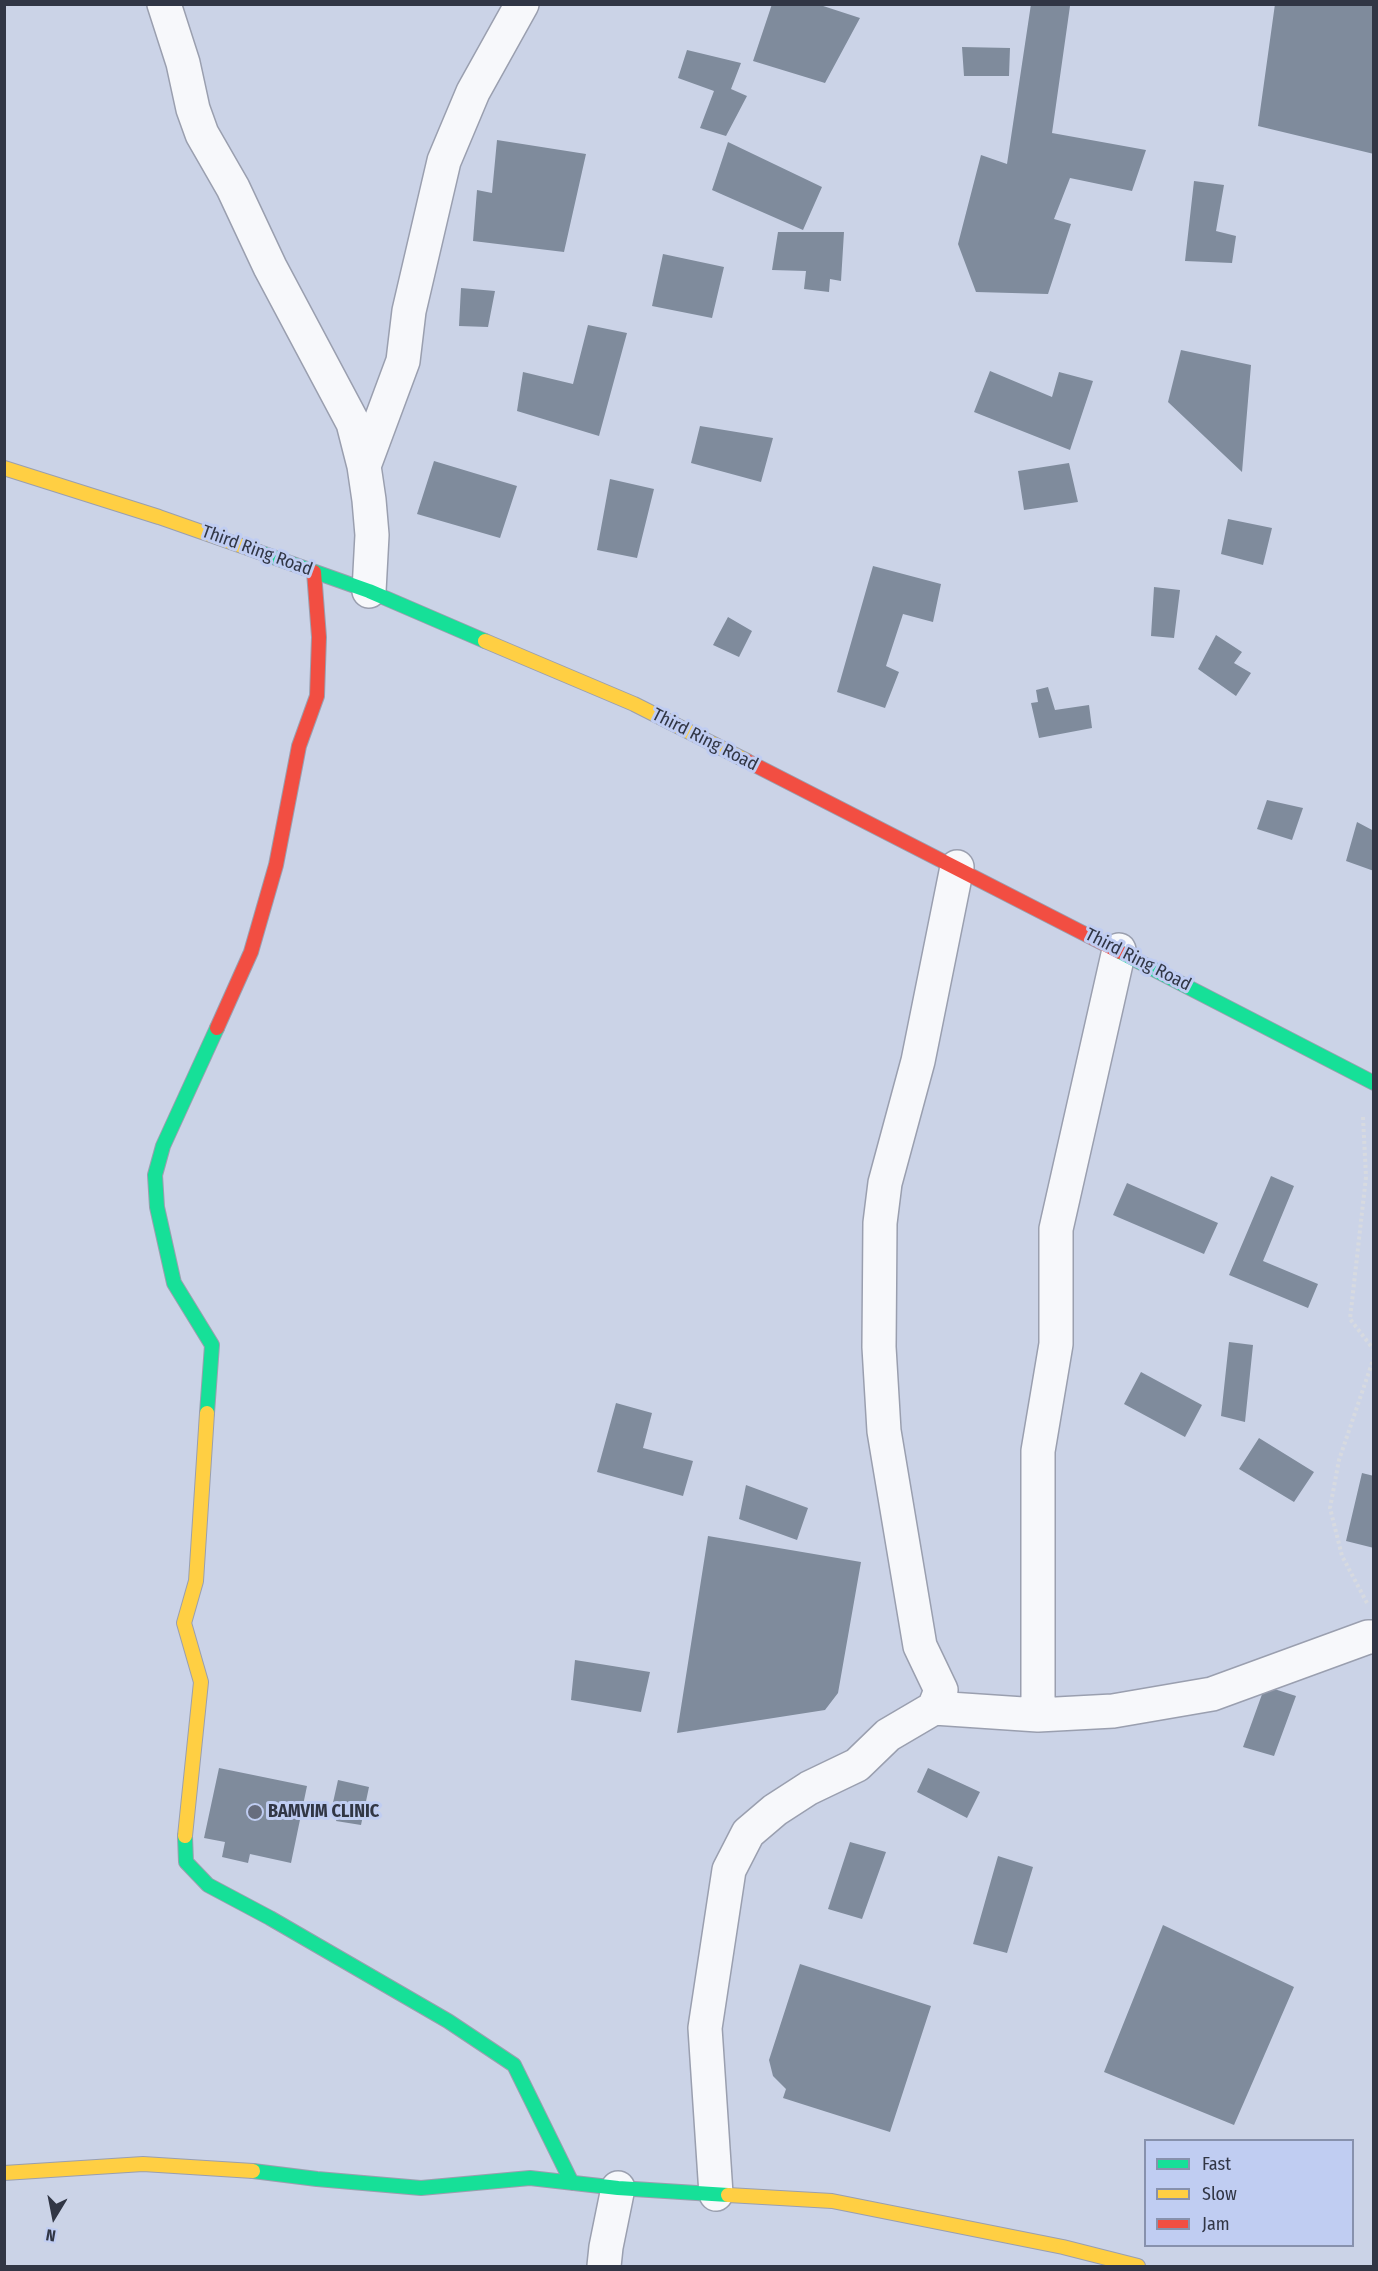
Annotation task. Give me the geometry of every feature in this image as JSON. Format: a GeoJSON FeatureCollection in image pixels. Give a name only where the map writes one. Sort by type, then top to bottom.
{"type":"FeatureCollection","features":[{"type":"Feature","properties":{"kind":"street"},"geometry":{"type":"LineString","coordinates":[[164,4],[202,134],[233,188],[270,267],[353,423],[364,465],[372,535],[369,591]]}},
{"type":"Feature","properties":{"kind":"street"},"geometry":{"type":"LineString","coordinates":[[364,465],[403,361],[409,310],[444,161],[473,92],[522,4]]}},
{"type":"Feature","properties":{"kind":"street","name":"Third Ring Road"},"geometry":{"type":"LineString","coordinates":[[4,468],[159,517],[369,591],[634,704],[957,867],[1372,1082]]}},
{"type":"Feature","properties":{"kind":"street"},"geometry":{"type":"LineString","coordinates":[[314,572],[319,637],[317,696],[299,746],[276,865],[251,952],[163,1146],[155,1175],[157,1207],[174,1283],[212,1345],[196,1581],[184,1623],[201,1682],[185,1834],[186,1863],[208,1885],[448,2020],[514,2066],[572,2183]]}},
{"type":"Feature","properties":{"kind":"street"},"geometry":{"type":"LineString","coordinates":[[934,1708],[941,1690],[920,1646],[884,1431],[879,1347],[880,1224],[885,1183],[918,1061],[957,867]]}},
{"type":"Feature","properties":{"kind":"street"},"geometry":{"type":"LineString","coordinates":[[1038,1715],[1038,1451],[1056,1344],[1056,1229],[1119,950]]}},
{"type":"Feature","properties":{"kind":"street"},"geometry":{"type":"LineString","coordinates":[[716,2194],[705,2028],[729,1870],[748,1833],[775,1810],[809,1788],[857,1765],[888,1735],[934,1708],[1038,1715],[1113,1711],[1212,1694],[1368,1637],[1371,1621]]}},
{"type":"Feature","properties":{"kind":"street"},"geometry":{"type":"LineString","coordinates":[[4,2173],[143,2164],[240,2169],[317,2179],[421,2188],[530,2178],[618,2188],[832,2201],[1063,2247],[1138,2266]]}},
{"type":"Feature","properties":{"kind":"street"},"geometry":{"type":"LineString","coordinates":[[604,2266],[618,2188]]}},
{"type":"Feature","properties":{"kind":"path"},"geometry":{"type":"LineString","coordinates":[[1372,1082],[1362,1120],[1366,1177],[1350,1319],[1374,1350]]}},
{"type":"Feature","properties":{"kind":"path"},"geometry":{"type":"LineString","coordinates":[[1371,1621],[1342,1556],[1330,1508],[1339,1460],[1374,1356]]}},
{"type":"Feature","properties":{"kind":"building"},"geometry":{"type":"Polygon","coordinates":[[[772,4],[817,4],[860,18],[825,83],[753,61],[772,4]]]}},
{"type":"Feature","properties":{"kind":"building"},"geometry":{"type":"Polygon","coordinates":[[[1031,4],[1070,6],[1052,133],[1146,150],[1132,191],[1070,178],[1054,219],[1071,224],[1048,294],[976,292],[958,244],[981,155],[1007,164],[1031,4]]]}},
{"type":"Feature","properties":{"kind":"building"},"geometry":{"type":"Polygon","coordinates":[[[1275,4],[1374,4],[1374,154],[1258,126],[1275,4]]]}},
{"type":"Feature","properties":{"kind":"building"},"geometry":{"type":"Polygon","coordinates":[[[962,47],[1010,48],[1009,76],[964,76],[962,47]]]}},
{"type":"Feature","properties":{"kind":"building"},"geometry":{"type":"Polygon","coordinates":[[[687,50],[741,63],[731,89],[747,96],[726,136],[700,128],[714,91],[678,78],[687,50]]]}},
{"type":"Feature","properties":{"kind":"building"},"geometry":{"type":"Polygon","coordinates":[[[497,140],[586,154],[564,252],[473,241],[477,190],[492,193],[497,140]]]}},
{"type":"Feature","properties":{"kind":"building"},"geometry":{"type":"Polygon","coordinates":[[[728,142],[822,187],[803,230],[712,190],[728,142]]]}},
{"type":"Feature","properties":{"kind":"building"},"geometry":{"type":"Polygon","coordinates":[[[1194,181],[1224,185],[1216,231],[1236,236],[1232,263],[1185,261],[1194,181]]]}},
{"type":"Feature","properties":{"kind":"building"},"geometry":{"type":"Polygon","coordinates":[[[778,232],[844,232],[841,281],[830,279],[829,292],[804,289],[806,271],[772,270],[778,232]]]}},
{"type":"Feature","properties":{"kind":"building"},"geometry":{"type":"Polygon","coordinates":[[[663,254],[724,267],[712,318],[652,306],[663,254]]]}},
{"type":"Feature","properties":{"kind":"building"},"geometry":{"type":"Polygon","coordinates":[[[461,288],[495,291],[488,327],[459,326],[461,288]]]}},
{"type":"Feature","properties":{"kind":"building"},"geometry":{"type":"Polygon","coordinates":[[[588,325],[627,333],[599,436],[517,411],[523,372],[573,384],[588,325]]]}},
{"type":"Feature","properties":{"kind":"building"},"geometry":{"type":"Polygon","coordinates":[[[1181,350],[1251,365],[1242,472],[1168,402],[1181,350]]]}},
{"type":"Feature","properties":{"kind":"building"},"geometry":{"type":"Polygon","coordinates":[[[990,371],[1052,397],[1059,372],[1093,381],[1070,450],[974,412],[990,371]]]}},
{"type":"Feature","properties":{"kind":"building"},"geometry":{"type":"Polygon","coordinates":[[[700,426],[773,438],[761,482],[691,463],[700,426]]]}},
{"type":"Feature","properties":{"kind":"building"},"geometry":{"type":"Polygon","coordinates":[[[434,461],[517,486],[500,538],[417,514],[434,461]]]}},
{"type":"Feature","properties":{"kind":"building"},"geometry":{"type":"Polygon","coordinates":[[[1069,463],[1078,502],[1024,510],[1018,471],[1069,463]]]}},
{"type":"Feature","properties":{"kind":"building"},"geometry":{"type":"Polygon","coordinates":[[[610,479],[654,489],[637,558],[597,550],[610,479]]]}},
{"type":"Feature","properties":{"kind":"building"},"geometry":{"type":"Polygon","coordinates":[[[1228,519],[1272,528],[1263,565],[1221,554],[1228,519]]]}},
{"type":"Feature","properties":{"kind":"building"},"geometry":{"type":"Polygon","coordinates":[[[873,566],[941,584],[933,622],[903,614],[886,666],[899,672],[885,708],[837,692],[873,566]]]}},
{"type":"Feature","properties":{"kind":"building"},"geometry":{"type":"Polygon","coordinates":[[[1154,587],[1180,590],[1174,638],[1151,636],[1154,587]]]}},
{"type":"Feature","properties":{"kind":"building"},"geometry":{"type":"Polygon","coordinates":[[[728,617],[752,631],[739,657],[713,645],[728,617]]]}},
{"type":"Feature","properties":{"kind":"building"},"geometry":{"type":"Polygon","coordinates":[[[1216,635],[1242,652],[1234,663],[1251,673],[1236,696],[1198,669],[1216,635]]]}},
{"type":"Feature","properties":{"kind":"building"},"geometry":{"type":"Polygon","coordinates":[[[1048,687],[1055,710],[1089,705],[1092,728],[1039,738],[1031,703],[1038,702],[1036,690],[1048,687]]]}},
{"type":"Feature","properties":{"kind":"building"},"geometry":{"type":"Polygon","coordinates":[[[1267,800],[1303,808],[1292,840],[1257,829],[1267,800]]]}},
{"type":"Feature","properties":{"kind":"building"},"geometry":{"type":"Polygon","coordinates":[[[1357,822],[1374,831],[1374,871],[1346,861],[1357,822]]]}},
{"type":"Feature","properties":{"kind":"building"},"geometry":{"type":"Polygon","coordinates":[[[1271,1176],[1294,1186],[1263,1261],[1318,1284],[1308,1308],[1229,1275],[1271,1176]]]}},
{"type":"Feature","properties":{"kind":"building"},"geometry":{"type":"Polygon","coordinates":[[[1127,1183],[1218,1223],[1204,1254],[1113,1215],[1127,1183]]]}},
{"type":"Feature","properties":{"kind":"building"},"geometry":{"type":"Polygon","coordinates":[[[1229,1342],[1253,1345],[1245,1422],[1221,1416],[1229,1342]]]}},
{"type":"Feature","properties":{"kind":"building"},"geometry":{"type":"Polygon","coordinates":[[[1141,1372],[1202,1405],[1185,1437],[1124,1404],[1141,1372]]]}},
{"type":"Feature","properties":{"kind":"building"},"geometry":{"type":"Polygon","coordinates":[[[616,1403],[652,1413],[643,1448],[693,1461],[683,1496],[597,1472],[616,1403]]]}},
{"type":"Feature","properties":{"kind":"building"},"geometry":{"type":"Polygon","coordinates":[[[1259,1438],[1314,1472],[1294,1502],[1239,1469],[1259,1438]]]}},
{"type":"Feature","properties":{"kind":"building"},"geometry":{"type":"Polygon","coordinates":[[[1362,1473],[1374,1476],[1374,1548],[1346,1541],[1362,1473]]]}},
{"type":"Feature","properties":{"kind":"building"},"geometry":{"type":"Polygon","coordinates":[[[746,1485],[808,1508],[797,1540],[739,1519],[746,1485]]]}},
{"type":"Feature","properties":{"kind":"building"},"geometry":{"type":"Polygon","coordinates":[[[708,1536],[861,1562],[838,1693],[825,1710],[677,1733],[708,1536]]]}},
{"type":"Feature","properties":{"kind":"building"},"geometry":{"type":"Polygon","coordinates":[[[575,1660],[650,1672],[641,1712],[571,1700],[575,1660]]]}},
{"type":"Feature","properties":{"kind":"building"},"geometry":{"type":"Polygon","coordinates":[[[1265,1686],[1296,1696],[1274,1756],[1243,1747],[1265,1686]]]}},
{"type":"Feature","properties":{"kind":"building","name":"BAMVIM CLINIC"},"geometry":{"type":"Polygon","coordinates":[[[219,1768],[307,1786],[291,1863],[250,1854],[248,1863],[222,1857],[225,1842],[204,1838],[219,1768]]]}},
{"type":"Feature","properties":{"kind":"building"},"geometry":{"type":"Polygon","coordinates":[[[928,1768],[980,1792],[967,1818],[917,1792],[928,1768]]]}},
{"type":"Feature","properties":{"kind":"building"},"geometry":{"type":"Polygon","coordinates":[[[338,1780],[369,1787],[361,1825],[336,1821],[340,1808],[332,1807],[338,1780]]]}},
{"type":"Feature","properties":{"kind":"building"},"geometry":{"type":"Polygon","coordinates":[[[850,1842],[886,1852],[862,1919],[828,1909],[850,1842]]]}},
{"type":"Feature","properties":{"kind":"building"},"geometry":{"type":"Polygon","coordinates":[[[998,1856],[1033,1867],[1007,1953],[973,1944],[998,1856]]]}},
{"type":"Feature","properties":{"kind":"building"},"geometry":{"type":"Polygon","coordinates":[[[1163,1925],[1294,1987],[1234,2125],[1104,2072],[1163,1925]]]}},
{"type":"Feature","properties":{"kind":"building"},"geometry":{"type":"Polygon","coordinates":[[[800,1964],[931,2006],[890,2132],[783,2098],[786,2089],[773,2076],[769,2060],[800,1964]]]}},
{"type":"Feature","properties":{"kind":"traffic: fast"},"geometry":{"type":"LineString","coordinates":[[259,552],[369,591],[485,641]]}},
{"type":"Feature","properties":{"kind":"traffic: fast"},"geometry":{"type":"LineString","coordinates":[[1120,952],[1374,1083]]}},
{"type":"Feature","properties":{"kind":"traffic: fast"},"geometry":{"type":"LineString","coordinates":[[207,1413],[212,1345],[174,1283],[157,1207],[155,1175],[163,1146],[217,1028]]}},
{"type":"Feature","properties":{"kind":"traffic: fast"},"geometry":{"type":"LineString","coordinates":[[185,1836],[186,1862],[208,1885],[270,1918],[448,2021],[514,2065],[572,2183]]}},
{"type":"Feature","properties":{"kind":"traffic: fast"},"geometry":{"type":"LineString","coordinates":[[253,2171],[421,2188],[530,2178],[618,2188],[728,2195]]}},
{"type":"Feature","properties":{"kind":"traffic: slow"},"geometry":{"type":"LineString","coordinates":[[4,468],[159,517],[259,552]]}},
{"type":"Feature","properties":{"kind":"traffic: slow"},"geometry":{"type":"LineString","coordinates":[[485,641],[634,704],[747,761]]}},
{"type":"Feature","properties":{"kind":"traffic: slow"},"geometry":{"type":"LineString","coordinates":[[185,1836],[201,1682],[184,1623],[196,1581],[207,1413]]}},
{"type":"Feature","properties":{"kind":"traffic: slow"},"geometry":{"type":"LineString","coordinates":[[4,2173],[143,2164],[253,2171]]}},
{"type":"Feature","properties":{"kind":"traffic: slow"},"geometry":{"type":"LineString","coordinates":[[728,2195],[832,2201],[1063,2247],[1138,2266]]}},
{"type":"Feature","properties":{"kind":"traffic: jam"},"geometry":{"type":"LineString","coordinates":[[217,1028],[251,952],[276,865],[299,746],[317,696],[319,637],[314,572]]}},
{"type":"Feature","properties":{"kind":"traffic: jam"},"geometry":{"type":"LineString","coordinates":[[747,761],[1120,952]]}},
{"type":"Feature","properties":{"kind":"place","name":"BAMVIM CLINIC"},"geometry":{"type":"Point","coordinates":[255,1812]}}]}
